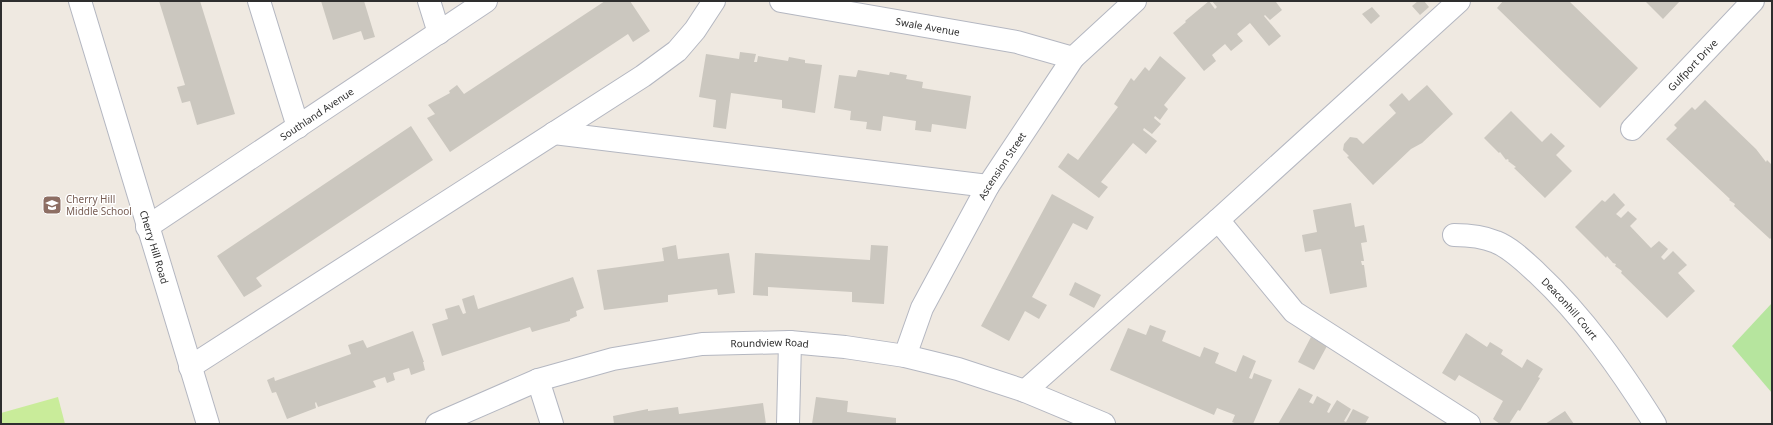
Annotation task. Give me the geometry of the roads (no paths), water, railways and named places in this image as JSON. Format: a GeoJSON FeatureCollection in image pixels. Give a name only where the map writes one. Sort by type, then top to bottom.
{"type":"FeatureCollection","features":[{"type":"Feature","properties":{"kind":"street","name":"Cherry Hill Road"},"geometry":{"type":"LineString","coordinates":[[80,1],[147,227],[208,424]]}},
{"type":"Feature","properties":{"kind":"street"},"geometry":{"type":"LineString","coordinates":[[259,1],[298,127]]}},
{"type":"Feature","properties":{"kind":"street"},"geometry":{"type":"LineString","coordinates":[[429,1],[439,33]]}},
{"type":"Feature","properties":{"kind":"street","name":"Southland Avenue"},"geometry":{"type":"LineString","coordinates":[[147,227],[486,1]]}},
{"type":"Feature","properties":{"kind":"street"},"geometry":{"type":"LineString","coordinates":[[190,367],[643,76],[677,51],[695,30],[714,1]]}},
{"type":"Feature","properties":{"kind":"street","name":"Swale Avenue"},"geometry":{"type":"LineString","coordinates":[[781,1],[1017,42],[1073,58]]}},
{"type":"Feature","properties":{"kind":"street","name":"Ascension Street"},"geometry":{"type":"LineString","coordinates":[[905,356],[922,308],[988,186],[1073,58],[1135,1]]}},
{"type":"Feature","properties":{"kind":"street"},"geometry":{"type":"LineString","coordinates":[[1025,391],[1218,220],[1459,1]]}},
{"type":"Feature","properties":{"kind":"street","name":"Gulfport Drive"},"geometry":{"type":"LineString","coordinates":[[1632,129],[1753,1]]}},
{"type":"Feature","properties":{"kind":"street"},"geometry":{"type":"LineString","coordinates":[[554,133],[988,186]]}},
{"type":"Feature","properties":{"kind":"street"},"geometry":{"type":"LineString","coordinates":[[1218,220],[1294,312],[1469,424]]}},
{"type":"Feature","properties":{"kind":"street","name":"Deaconhill Court"},"geometry":{"type":"LineString","coordinates":[[1454,235],[1478,236],[1497,242],[1522,259],[1550,286],[1584,323],[1620,369],[1655,424]]}},
{"type":"Feature","properties":{"kind":"street"},"geometry":{"type":"LineString","coordinates":[[788,424],[790,342]]}},
{"type":"Feature","properties":{"kind":"street","name":"Roundview Road"},"geometry":{"type":"LineString","coordinates":[[437,424],[538,380],[613,359],[702,344],[790,342],[845,347],[905,356],[958,369],[1025,391],[1104,424]]}},
{"type":"Feature","properties":{"kind":"street"},"geometry":{"type":"LineString","coordinates":[[538,380],[552,424]]}},
{"type":"Feature","properties":{"kind":"place","name":"Cherry Hill Middle School"},"geometry":{"type":"Point","coordinates":[52,205]}}]}
